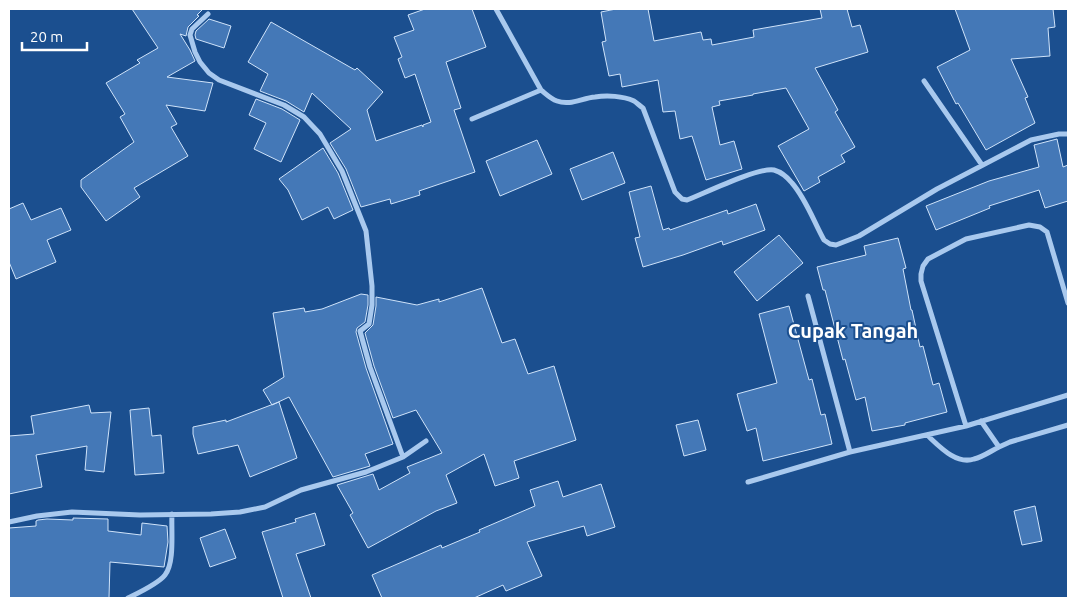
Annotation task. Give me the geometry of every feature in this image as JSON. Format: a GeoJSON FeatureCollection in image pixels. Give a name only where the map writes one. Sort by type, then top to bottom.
{"type":"FeatureCollection","features":[{"type":"Feature","properties":{"kind":"street"},"geometry":{"type":"LineString","coordinates":[[496,9],[541,90],[551,98],[561,102],[576,102],[596,96],[618,96],[633,101],[643,108],[675,192],[682,199],[687,200],[746,176],[768,170],[776,171],[793,184],[802,197],[824,240],[830,244],[836,244],[859,236],[937,188],[1031,140],[1068,134]]}},
{"type":"Feature","properties":{"kind":"street"},"geometry":{"type":"LineString","coordinates":[[208,14],[192,29],[190,35],[194,52],[209,73],[220,80],[284,105],[304,117],[320,134],[342,171],[366,231],[372,286],[372,305],[368,324],[360,330],[370,367],[403,457]]}},
{"type":"Feature","properties":{"kind":"street"},"geometry":{"type":"LineString","coordinates":[[924,80],[982,165]]}},
{"type":"Feature","properties":{"kind":"street"},"geometry":{"type":"LineString","coordinates":[[472,119],[541,90]]}},
{"type":"Feature","properties":{"kind":"street"},"geometry":{"type":"LineString","coordinates":[[966,426],[921,281],[923,266],[928,258],[966,239],[1029,225],[1040,227],[1047,232],[1068,303]]}},
{"type":"Feature","properties":{"kind":"street"},"geometry":{"type":"LineString","coordinates":[[808,296],[850,452]]}},
{"type":"Feature","properties":{"kind":"street"},"geometry":{"type":"LineString","coordinates":[[748,482],[850,452],[966,426],[1068,395]]}},
{"type":"Feature","properties":{"kind":"street"},"geometry":{"type":"LineString","coordinates":[[981,421],[999,447]]}},
{"type":"Feature","properties":{"kind":"street"},"geometry":{"type":"LineString","coordinates":[[928,435],[945,452],[959,459],[966,460],[976,459],[1010,442],[1068,425]]}},
{"type":"Feature","properties":{"kind":"street"},"geometry":{"type":"LineString","coordinates":[[9,522],[72,512],[140,515],[240,512],[265,507],[301,490],[366,472],[403,457],[426,441]]}},
{"type":"Feature","properties":{"kind":"street"},"geometry":{"type":"LineString","coordinates":[[128,598],[149,587],[165,575],[171,561],[172,514]]}},
{"type":"Feature","properties":{"kind":"building"},"geometry":{"type":"Polygon","coordinates":[[[132,9],[203,9],[188,27],[186,36],[180,34],[195,61],[167,77],[213,83],[205,111],[166,105],[177,124],[171,127],[188,156],[134,188],[140,197],[106,221],[81,187],[81,180],[134,142],[120,117],[125,114],[106,83],[140,63],[137,60],[158,48],[132,9]]]}},
{"type":"Feature","properties":{"kind":"building"},"geometry":{"type":"Polygon","coordinates":[[[425,9],[472,9],[486,47],[446,62],[461,108],[454,110],[475,172],[419,191],[420,195],[391,204],[390,199],[361,207],[346,169],[330,143],[351,129],[312,93],[304,112],[286,101],[260,91],[268,74],[248,62],[271,22],[355,70],[357,68],[383,92],[367,110],[376,141],[422,125],[423,127],[423,125],[431,122],[415,74],[405,78],[398,59],[402,57],[394,37],[414,30],[408,15],[425,9]]]}},
{"type":"Feature","properties":{"kind":"building"},"geometry":{"type":"Polygon","coordinates":[[[616,9],[648,9],[654,41],[701,32],[703,40],[711,39],[712,45],[754,37],[753,30],[822,18],[820,9],[847,9],[852,27],[860,25],[868,52],[815,68],[838,110],[835,112],[855,147],[841,155],[845,162],[818,177],[820,182],[804,191],[778,146],[809,129],[786,88],[719,101],[720,105],[712,107],[720,145],[734,141],[742,169],[706,180],[692,136],[680,139],[675,111],[663,112],[658,80],[622,87],[620,74],[609,76],[602,42],[606,41],[601,12],[616,9]]]}},
{"type":"Feature","properties":{"kind":"building"},"geometry":{"type":"Polygon","coordinates":[[[955,9],[1053,9],[1055,27],[1048,28],[1050,56],[1011,59],[1028,97],[1025,98],[1035,123],[986,150],[958,103],[956,104],[937,67],[970,50],[955,9]]]}},
{"type":"Feature","properties":{"kind":"building"},"geometry":{"type":"Polygon","coordinates":[[[209,19],[231,26],[224,48],[196,39],[196,31],[209,19]]]}},
{"type":"Feature","properties":{"kind":"building"},"geometry":{"type":"Polygon","coordinates":[[[256,99],[282,109],[300,120],[281,162],[254,149],[266,123],[249,115],[256,99]]]}},
{"type":"Feature","properties":{"kind":"building"},"geometry":{"type":"Polygon","coordinates":[[[1057,139],[1063,167],[1068,165],[1068,201],[1045,208],[1039,190],[989,206],[990,208],[936,230],[926,206],[989,181],[1039,167],[1034,145],[1057,139]]]}},
{"type":"Feature","properties":{"kind":"building"},"geometry":{"type":"Polygon","coordinates":[[[537,140],[552,174],[500,196],[486,161],[537,140]]]}},
{"type":"Feature","properties":{"kind":"building"},"geometry":{"type":"Polygon","coordinates":[[[323,148],[338,173],[353,210],[334,219],[328,207],[302,220],[288,190],[279,179],[323,148]]]}},
{"type":"Feature","properties":{"kind":"building"},"geometry":{"type":"Polygon","coordinates":[[[613,152],[625,183],[582,200],[570,169],[613,152]]]}},
{"type":"Feature","properties":{"kind":"building"},"geometry":{"type":"Polygon","coordinates":[[[651,186],[663,230],[669,228],[670,230],[727,210],[728,214],[756,204],[765,230],[723,245],[722,241],[643,267],[635,238],[640,237],[629,192],[651,186]]]}},
{"type":"Feature","properties":{"kind":"building"},"geometry":{"type":"Polygon","coordinates":[[[23,203],[31,220],[61,208],[71,230],[47,240],[56,262],[16,279],[9,262],[9,209],[23,203]]]}},
{"type":"Feature","properties":{"kind":"building"},"geometry":{"type":"Polygon","coordinates":[[[779,235],[803,263],[757,301],[734,272],[779,235]]]}},
{"type":"Feature","properties":{"kind":"building"},"geometry":{"type":"Polygon","coordinates":[[[898,238],[906,268],[903,269],[920,347],[923,346],[933,385],[939,383],[947,412],[905,423],[905,425],[872,431],[865,397],[856,400],[817,267],[866,255],[864,246],[898,238]]]}},
{"type":"Feature","properties":{"kind":"building"},"geometry":{"type":"Polygon","coordinates":[[[482,288],[502,343],[515,339],[528,374],[554,366],[576,440],[514,461],[519,478],[495,486],[484,454],[446,475],[457,503],[436,511],[368,548],[350,515],[353,513],[337,485],[373,474],[379,490],[410,473],[407,467],[442,453],[416,410],[393,418],[374,366],[365,333],[373,325],[376,297],[417,305],[439,299],[439,302],[482,288]]]}},
{"type":"Feature","properties":{"kind":"building"},"geometry":{"type":"Polygon","coordinates":[[[361,294],[368,295],[368,305],[365,322],[357,328],[356,332],[366,368],[393,444],[365,454],[370,466],[333,477],[289,397],[272,405],[263,390],[284,377],[273,313],[304,308],[305,312],[322,309],[361,294]]]}},
{"type":"Feature","properties":{"kind":"building"},"geometry":{"type":"Polygon","coordinates":[[[789,306],[809,380],[812,379],[821,415],[825,414],[832,444],[763,461],[756,428],[747,431],[737,394],[777,383],[759,314],[789,306]]]}},
{"type":"Feature","properties":{"kind":"building"},"geometry":{"type":"Polygon","coordinates":[[[279,402],[297,458],[250,477],[238,445],[198,454],[193,427],[226,420],[226,422],[279,402]]]}},
{"type":"Feature","properties":{"kind":"building"},"geometry":{"type":"Polygon","coordinates":[[[89,405],[91,413],[111,412],[104,472],[85,470],[87,446],[36,455],[42,487],[9,494],[9,436],[34,434],[31,416],[89,405]]]}},
{"type":"Feature","properties":{"kind":"building"},"geometry":{"type":"Polygon","coordinates":[[[149,408],[152,436],[161,435],[164,473],[135,475],[130,410],[149,408]]]}},
{"type":"Feature","properties":{"kind":"building"},"geometry":{"type":"Polygon","coordinates":[[[698,420],[706,450],[684,456],[676,425],[698,420]]]}},
{"type":"Feature","properties":{"kind":"building"},"geometry":{"type":"Polygon","coordinates":[[[558,481],[563,497],[601,484],[615,527],[587,536],[584,526],[527,542],[542,576],[506,591],[503,585],[474,598],[382,598],[372,575],[441,545],[442,548],[480,532],[479,530],[535,506],[530,490],[558,481]]]}},
{"type":"Feature","properties":{"kind":"building"},"geometry":{"type":"Polygon","coordinates":[[[1035,506],[1042,541],[1022,545],[1014,511],[1035,506]]]}},
{"type":"Feature","properties":{"kind":"building"},"geometry":{"type":"Polygon","coordinates":[[[315,513],[325,545],[296,554],[311,598],[283,598],[262,532],[296,522],[295,519],[315,513]]]}},
{"type":"Feature","properties":{"kind":"building"},"geometry":{"type":"Polygon","coordinates":[[[73,518],[108,519],[108,531],[141,535],[142,523],[167,526],[168,542],[164,567],[110,562],[109,598],[9,598],[9,528],[36,526],[36,521],[38,520],[73,520],[73,518]]]}},
{"type":"Feature","properties":{"kind":"building"},"geometry":{"type":"Polygon","coordinates":[[[225,529],[236,558],[210,567],[200,538],[225,529]]]}},
{"type":"Feature","properties":{"kind":"district","name":"Cupak Tangah"},"geometry":{"type":"Point","coordinates":[853,331]}}]}
